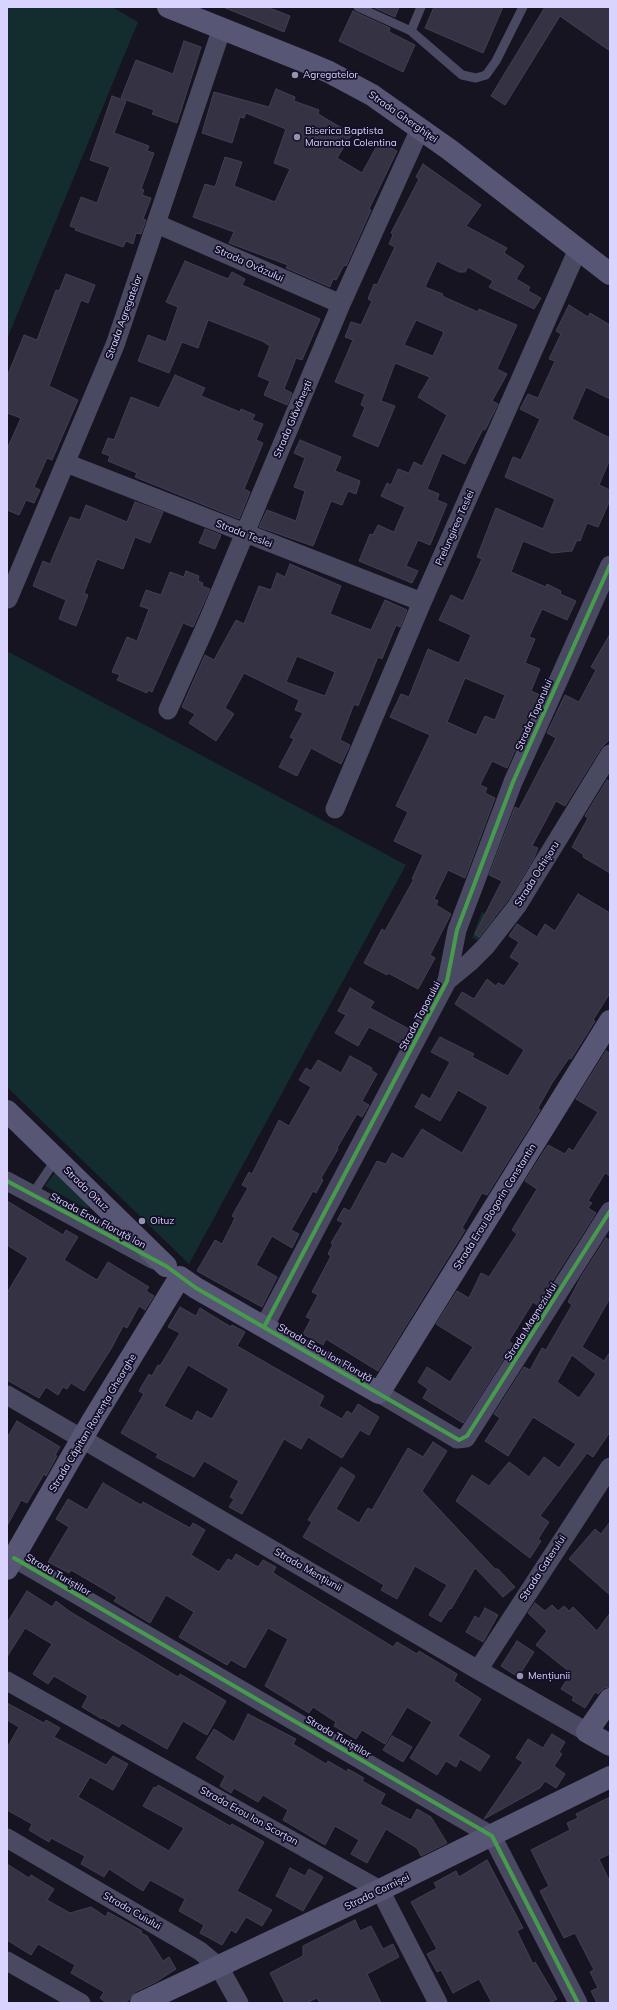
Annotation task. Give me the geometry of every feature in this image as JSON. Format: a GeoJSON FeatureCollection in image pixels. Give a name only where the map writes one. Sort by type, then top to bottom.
{"type":"FeatureCollection","features":[{"type":"Feature","properties":{"kind":"street","name":"Strada Gherghiței"},"geometry":{"type":"LineString","coordinates":[[168,7],[329,72],[372,95],[420,129],[610,274]]}},
{"type":"Feature","properties":{"kind":"street","name":"Strada Agregatelor"},"geometry":{"type":"LineString","coordinates":[[8,599],[115,346],[222,28]]}},
{"type":"Feature","properties":{"kind":"street","name":"Strada Glăvănești"},"geometry":{"type":"LineString","coordinates":[[168,710],[341,304],[420,129]]}},
{"type":"Feature","properties":{"kind":"street","name":"Strada Ovăzului"},"geometry":{"type":"LineString","coordinates":[[157,224],[341,304]]}},
{"type":"Feature","properties":{"kind":"street","name":"Prelungirea Teslei"},"geometry":{"type":"LineString","coordinates":[[335,809],[422,602],[578,249]]}},
{"type":"Feature","properties":{"kind":"street","name":"Strada Teslei"},"geometry":{"type":"LineString","coordinates":[[66,463],[244,534],[422,602]]}},
{"type":"Feature","properties":{"kind":"street","name":"Strada Toporului"},"geometry":{"type":"LineString","coordinates":[[264,1327],[447,982],[457,930],[510,789],[610,565]]}},
{"type":"Feature","properties":{"kind":"street","name":"Strada Ochișoru"},"geometry":{"type":"LineString","coordinates":[[447,982],[475,957],[517,906],[610,754]]}},
{"type":"Feature","properties":{"kind":"street","name":"Strada Erou Bogorin Constantin"},"geometry":{"type":"LineString","coordinates":[[379,1393],[610,1021]]}},
{"type":"Feature","properties":{"kind":"street","name":"Strada Oituz"},"geometry":{"type":"LineString","coordinates":[[7,1111],[173,1272]]}},
{"type":"Feature","properties":{"kind":"street","name":"Strada Erou Floruță Ion"},"geometry":{"type":"LineString","coordinates":[[7,1181],[173,1272]]}},
{"type":"Feature","properties":{"kind":"street","name":"Strada Magneziului"},"geometry":{"type":"LineString","coordinates":[[464,1439],[468,1436],[610,1211]]}},
{"type":"Feature","properties":{"kind":"street","name":"Strada Erou Ion Floruță"},"geometry":{"type":"LineString","coordinates":[[173,1272],[264,1327],[457,1439],[464,1439]]}},
{"type":"Feature","properties":{"kind":"street","name":"Strada Căpitan Rovența Gheorghe"},"geometry":{"type":"LineString","coordinates":[[10,1564],[83,1438],[173,1272]]}},
{"type":"Feature","properties":{"kind":"street","name":"Strada Mențiunii"},"geometry":{"type":"LineString","coordinates":[[7,1395],[478,1670],[610,1744]]}},
{"type":"Feature","properties":{"kind":"street","name":"Strada Gaterului"},"geometry":{"type":"LineString","coordinates":[[478,1670],[610,1467]]}},
{"type":"Feature","properties":{"kind":"street","name":"Strada Turiștilor"},"geometry":{"type":"LineString","coordinates":[[10,1564],[492,1836]]}},
{"type":"Feature","properties":{"kind":"street","name":"Strada Erou Ion Scorțan"},"geometry":{"type":"LineString","coordinates":[[7,1681],[380,1890]]}},
{"type":"Feature","properties":{"kind":"street"},"geometry":{"type":"LineString","coordinates":[[587,1732],[610,1699]]}},
{"type":"Feature","properties":{"kind":"street","name":"Strada Cornișei"},"geometry":{"type":"LineString","coordinates":[[141,2003],[380,1890],[610,1777]]}},
{"type":"Feature","properties":{"kind":"street"},"geometry":{"type":"LineString","coordinates":[[492,1836],[578,2003]]}},
{"type":"Feature","properties":{"kind":"street","name":"Strada Cuiului"},"geometry":{"type":"LineString","coordinates":[[7,1838],[200,1951],[219,1967],[239,2003]]}},
{"type":"Feature","properties":{"kind":"street"},"geometry":{"type":"LineString","coordinates":[[380,1890],[438,2003]]}},
{"type":"Feature","properties":{"kind":"street"},"geometry":{"type":"LineString","coordinates":[[7,1961],[81,2003]]}},
{"type":"Feature","properties":{"kind":"lane"},"geometry":{"type":"LineString","coordinates":[[358,7],[411,31],[462,74],[476,78],[486,75],[496,61],[523,7]]}},
{"type":"Feature","properties":{"kind":"lane"},"geometry":{"type":"LineString","coordinates":[[411,31],[422,7]]}},
{"type":"Feature","properties":{"kind":"lane"},"geometry":{"type":"LineString","coordinates":[[32,1195],[56,1159]]}},
{"type":"Feature","properties":{"kind":"green space"},"geometry":{"type":"Polygon","coordinates":[[[7,7],[112,7],[138,22],[7,339],[7,7]]]}},
{"type":"Feature","properties":{"kind":"green space"},"geometry":{"type":"Polygon","coordinates":[[[7,651],[406,865],[189,1264],[7,1087],[7,651]]]}},
{"type":"Feature","properties":{"kind":"green space"},"geometry":{"type":"Polygon","coordinates":[[[482,912],[498,920],[482,942],[472,938],[482,912]]]}},
{"type":"Feature","properties":{"kind":"green space"},"geometry":{"type":"Polygon","coordinates":[[[56,1171],[90,1206],[87,1209],[45,1186],[56,1171]]]}},
{"type":"Feature","properties":{"kind":"building"},"geometry":{"type":"Polygon","coordinates":[[[223,7],[267,7],[290,16],[284,32],[223,7]]]}},
{"type":"Feature","properties":{"kind":"building"},"geometry":{"type":"Polygon","coordinates":[[[373,7],[399,7],[395,17],[373,7]]]}},
{"type":"Feature","properties":{"kind":"building"},"geometry":{"type":"Polygon","coordinates":[[[434,7],[503,7],[483,53],[425,28],[434,7]]]}},
{"type":"Feature","properties":{"kind":"building"},"geometry":{"type":"Polygon","coordinates":[[[545,7],[610,7],[610,51],[560,16],[505,105],[491,96],[545,7]]]}},
{"type":"Feature","properties":{"kind":"building"},"geometry":{"type":"Polygon","coordinates":[[[353,11],[390,28],[389,32],[415,45],[403,72],[339,41],[353,11]]]}},
{"type":"Feature","properties":{"kind":"building"},"geometry":{"type":"Polygon","coordinates":[[[184,41],[201,47],[177,123],[152,114],[154,110],[121,98],[136,60],[173,74],[184,41]]]}},
{"type":"Feature","properties":{"kind":"building"},"geometry":{"type":"Polygon","coordinates":[[[276,89],[295,97],[294,101],[319,110],[318,114],[352,134],[337,158],[362,173],[379,142],[397,151],[369,209],[371,210],[346,266],[344,265],[336,280],[333,279],[330,287],[286,268],[288,265],[229,243],[234,232],[193,217],[205,184],[215,187],[225,157],[242,162],[234,186],[275,202],[290,169],[274,163],[286,129],[246,113],[244,118],[240,117],[232,143],[202,133],[214,92],[269,107],[276,89]]]}},
{"type":"Feature","properties":{"kind":"building"},"geometry":{"type":"Polygon","coordinates":[[[112,96],[126,101],[114,133],[149,146],[147,151],[154,153],[141,189],[144,190],[142,195],[151,198],[143,219],[146,220],[141,234],[136,233],[133,244],[126,241],[123,247],[75,230],[76,228],[70,226],[81,197],[97,203],[110,167],[90,160],[112,96]]]}},
{"type":"Feature","properties":{"kind":"building"},"geometry":{"type":"Polygon","coordinates":[[[423,164],[481,205],[466,226],[507,248],[504,253],[524,266],[516,279],[530,287],[528,291],[541,298],[534,309],[489,287],[493,281],[468,267],[465,272],[459,272],[437,261],[425,287],[443,294],[442,296],[478,312],[479,309],[517,325],[497,369],[507,374],[492,401],[498,404],[485,430],[483,429],[465,464],[442,453],[427,489],[439,494],[437,500],[447,504],[430,545],[418,540],[406,566],[418,571],[412,583],[359,561],[370,534],[373,535],[378,525],[394,532],[405,507],[381,496],[387,483],[391,485],[398,469],[409,473],[414,462],[422,466],[447,415],[418,397],[430,377],[395,363],[381,401],[395,406],[378,447],[353,436],[365,407],[361,405],[365,394],[335,382],[353,340],[345,337],[351,322],[361,325],[372,301],[368,299],[374,284],[377,285],[395,247],[389,244],[393,235],[391,233],[419,179],[416,177],[423,164]],[[416,320],[404,345],[433,356],[444,332],[416,320]]]}},
{"type":"Feature","properties":{"kind":"building"},"geometry":{"type":"Polygon","coordinates":[[[185,261],[228,279],[232,272],[245,279],[242,285],[320,319],[302,360],[296,358],[284,389],[292,393],[287,405],[264,395],[270,381],[258,376],[270,346],[262,341],[208,320],[198,348],[182,342],[169,373],[138,361],[148,335],[166,342],[178,307],[166,302],[185,261]]]}},
{"type":"Feature","properties":{"kind":"building"},"geometry":{"type":"Polygon","coordinates":[[[66,274],[95,285],[88,303],[81,300],[49,386],[78,400],[52,460],[47,458],[34,487],[40,490],[34,503],[26,500],[19,515],[7,510],[7,449],[21,418],[7,413],[7,377],[24,335],[37,340],[56,290],[59,291],[66,274]]]}},
{"type":"Feature","properties":{"kind":"building"},"geometry":{"type":"Polygon","coordinates":[[[569,305],[588,317],[590,313],[610,325],[610,399],[586,387],[572,419],[610,438],[610,459],[599,485],[610,490],[610,500],[598,527],[587,523],[580,541],[577,540],[572,551],[552,553],[523,541],[511,572],[546,587],[547,584],[561,591],[560,594],[576,601],[567,620],[542,609],[529,637],[535,639],[525,663],[540,669],[531,691],[540,695],[507,768],[492,761],[480,785],[487,788],[485,793],[495,798],[465,878],[448,870],[434,899],[438,901],[436,905],[451,914],[430,955],[435,958],[418,989],[388,973],[387,975],[364,963],[382,929],[385,931],[414,879],[412,879],[423,855],[394,841],[408,812],[396,806],[430,735],[390,717],[401,694],[409,697],[428,649],[459,663],[471,635],[439,620],[451,595],[463,601],[482,559],[477,557],[496,508],[543,529],[555,499],[505,477],[513,457],[521,460],[540,419],[520,409],[528,394],[538,398],[555,361],[549,359],[561,334],[556,331],[569,305]],[[465,678],[447,722],[476,735],[485,716],[495,720],[505,695],[465,678]]]}},
{"type":"Feature","properties":{"kind":"building"},"geometry":{"type":"Polygon","coordinates":[[[175,375],[205,388],[201,396],[240,412],[241,409],[255,415],[252,420],[263,424],[256,440],[263,443],[244,489],[250,492],[239,519],[135,477],[137,473],[108,461],[110,456],[102,453],[108,438],[114,440],[131,397],[159,408],[175,375]]]}},
{"type":"Feature","properties":{"kind":"building"},"geometry":{"type":"Polygon","coordinates":[[[300,440],[341,457],[335,471],[360,481],[356,494],[348,491],[342,505],[331,501],[313,546],[259,527],[267,510],[296,521],[305,491],[294,487],[305,458],[294,453],[300,440]]]}},
{"type":"Feature","properties":{"kind":"building"},"geometry":{"type":"Polygon","coordinates":[[[135,502],[163,512],[150,543],[135,537],[123,569],[97,559],[84,593],[88,595],[76,626],[59,619],[66,600],[33,586],[43,561],[50,564],[70,517],[80,520],[86,505],[127,522],[135,502]]]}},
{"type":"Feature","properties":{"kind":"building"},"geometry":{"type":"Polygon","coordinates":[[[205,529],[221,535],[215,549],[199,543],[205,529]]]}},
{"type":"Feature","properties":{"kind":"building"},"geometry":{"type":"Polygon","coordinates":[[[290,564],[341,586],[330,614],[371,630],[385,600],[407,610],[400,627],[396,625],[382,659],[378,657],[358,706],[354,704],[340,740],[350,745],[341,764],[311,748],[297,776],[279,767],[294,739],[290,737],[303,713],[295,710],[299,700],[244,673],[225,708],[234,714],[216,741],[189,723],[195,714],[182,707],[205,655],[214,660],[236,620],[244,624],[259,586],[271,590],[277,573],[285,577],[290,564]],[[297,656],[286,682],[325,696],[335,672],[297,656]]]}},
{"type":"Feature","properties":{"kind":"building"},"geometry":{"type":"Polygon","coordinates":[[[186,571],[199,576],[198,581],[203,583],[202,586],[210,589],[193,627],[183,623],[152,692],[148,690],[147,693],[117,680],[120,675],[112,672],[127,637],[137,641],[149,609],[140,606],[146,590],[161,595],[170,572],[184,577],[186,571]]]}},
{"type":"Feature","properties":{"kind":"building"},"geometry":{"type":"Polygon","coordinates":[[[610,634],[610,739],[601,748],[565,806],[556,801],[532,846],[538,848],[534,858],[508,900],[479,937],[475,934],[502,881],[489,875],[515,807],[519,809],[556,738],[547,733],[565,695],[579,702],[596,670],[591,667],[610,634]]]}},
{"type":"Feature","properties":{"kind":"building"},"geometry":{"type":"Polygon","coordinates":[[[607,780],[610,782],[610,873],[583,857],[584,855],[572,847],[588,818],[585,816],[607,780]]]}},
{"type":"Feature","properties":{"kind":"building"},"geometry":{"type":"Polygon","coordinates":[[[578,894],[610,913],[610,993],[593,1020],[595,1021],[571,1059],[569,1058],[552,1083],[538,1108],[540,1110],[487,1195],[482,1193],[462,1228],[465,1230],[378,1371],[326,1339],[323,1345],[303,1334],[311,1319],[306,1317],[318,1295],[312,1292],[331,1256],[328,1254],[333,1244],[331,1243],[343,1223],[337,1220],[344,1208],[350,1211],[377,1161],[386,1164],[392,1153],[403,1159],[422,1129],[462,1153],[488,1107],[458,1090],[440,1121],[415,1107],[422,1094],[430,1099],[450,1062],[431,1052],[440,1037],[474,1054],[472,1057],[508,1076],[524,1050],[455,1004],[462,992],[474,999],[487,979],[496,986],[498,983],[504,986],[520,963],[510,957],[519,942],[509,936],[517,924],[537,937],[545,924],[555,931],[578,894]]]}},
{"type":"Feature","properties":{"kind":"building"},"geometry":{"type":"Polygon","coordinates":[[[350,988],[374,1002],[370,1008],[409,1029],[401,1044],[369,1027],[358,1046],[335,1033],[346,1015],[338,1011],[350,988]]]}},
{"type":"Feature","properties":{"kind":"building"},"geometry":{"type":"Polygon","coordinates":[[[606,1051],[610,1053],[610,1176],[605,1173],[588,1201],[592,1203],[588,1208],[596,1213],[537,1305],[533,1302],[509,1341],[513,1344],[463,1423],[423,1398],[428,1389],[418,1382],[427,1367],[450,1382],[473,1347],[436,1324],[457,1291],[469,1298],[481,1273],[489,1277],[517,1234],[512,1230],[537,1189],[525,1181],[548,1145],[565,1154],[569,1148],[573,1151],[598,1112],[576,1099],[606,1051]]]}},
{"type":"Feature","properties":{"kind":"building"},"geometry":{"type":"Polygon","coordinates":[[[350,1056],[372,1068],[371,1070],[377,1074],[362,1101],[369,1105],[362,1117],[357,1114],[321,1178],[323,1180],[316,1193],[313,1191],[291,1230],[299,1234],[292,1248],[272,1236],[256,1265],[277,1277],[262,1307],[197,1271],[215,1240],[222,1244],[235,1218],[232,1216],[248,1188],[242,1185],[249,1172],[252,1174],[279,1120],[289,1126],[311,1087],[299,1080],[306,1068],[311,1071],[318,1060],[341,1073],[350,1056]]]}},
{"type":"Feature","properties":{"kind":"building"},"geometry":{"type":"Polygon","coordinates":[[[7,1201],[63,1235],[66,1230],[78,1237],[64,1260],[97,1280],[108,1262],[149,1287],[146,1291],[154,1296],[145,1310],[139,1306],[127,1328],[123,1326],[111,1349],[84,1391],[71,1383],[67,1389],[63,1387],[58,1395],[46,1387],[39,1398],[7,1380],[7,1293],[28,1258],[7,1245],[7,1201]]]}},
{"type":"Feature","properties":{"kind":"building"},"geometry":{"type":"Polygon","coordinates":[[[606,1238],[610,1241],[610,1298],[582,1347],[604,1361],[610,1352],[610,1432],[593,1457],[587,1453],[540,1516],[549,1522],[538,1539],[541,1541],[530,1558],[456,1501],[472,1475],[489,1486],[509,1462],[529,1477],[544,1457],[559,1468],[576,1444],[533,1417],[508,1456],[485,1441],[500,1418],[494,1414],[524,1367],[530,1370],[542,1348],[546,1350],[572,1305],[568,1302],[581,1277],[606,1238]],[[572,1355],[557,1382],[579,1398],[596,1374],[572,1355]]]}},
{"type":"Feature","properties":{"kind":"building"},"geometry":{"type":"Polygon","coordinates":[[[180,1307],[196,1316],[200,1308],[231,1327],[232,1325],[245,1332],[237,1346],[324,1396],[319,1406],[342,1419],[347,1411],[352,1414],[358,1404],[379,1417],[369,1435],[360,1430],[342,1458],[308,1437],[301,1449],[284,1439],[242,1514],[229,1507],[234,1499],[230,1497],[239,1481],[204,1461],[194,1477],[156,1457],[158,1454],[121,1433],[144,1394],[139,1391],[149,1374],[152,1376],[158,1365],[160,1366],[180,1333],[168,1327],[180,1307]],[[188,1365],[164,1406],[192,1421],[197,1411],[212,1419],[229,1389],[188,1365]]]}},
{"type":"Feature","properties":{"kind":"building"},"geometry":{"type":"Polygon","coordinates":[[[17,1421],[60,1447],[55,1455],[57,1456],[46,1476],[44,1474],[27,1503],[21,1500],[7,1526],[7,1438],[17,1421]]]}},
{"type":"Feature","properties":{"kind":"building"},"geometry":{"type":"Polygon","coordinates":[[[433,1442],[447,1451],[422,1491],[495,1569],[498,1569],[515,1587],[503,1597],[475,1568],[451,1609],[450,1608],[441,1622],[429,1615],[447,1585],[415,1566],[397,1599],[381,1590],[384,1585],[303,1537],[312,1522],[308,1520],[341,1467],[355,1476],[336,1509],[359,1523],[368,1508],[372,1510],[408,1448],[423,1457],[433,1442]]]}},
{"type":"Feature","properties":{"kind":"building"},"geometry":{"type":"Polygon","coordinates":[[[103,1483],[141,1505],[143,1502],[190,1528],[193,1523],[205,1530],[191,1555],[219,1572],[228,1559],[232,1561],[236,1554],[258,1567],[263,1560],[276,1567],[273,1573],[393,1647],[397,1642],[417,1654],[419,1651],[457,1674],[454,1681],[460,1685],[459,1688],[461,1686],[481,1699],[458,1736],[490,1756],[480,1771],[460,1759],[456,1767],[446,1761],[437,1775],[410,1758],[432,1722],[407,1707],[385,1744],[362,1730],[356,1739],[334,1726],[336,1722],[313,1707],[309,1713],[265,1686],[288,1639],[268,1628],[245,1668],[231,1660],[227,1665],[179,1637],[194,1612],[166,1595],[150,1623],[114,1601],[117,1597],[71,1570],[69,1573],[48,1562],[69,1527],[56,1519],[68,1499],[87,1510],[103,1483]]]}},
{"type":"Feature","properties":{"kind":"building"},"geometry":{"type":"Polygon","coordinates":[[[610,1522],[610,1595],[569,1559],[595,1529],[601,1534],[610,1522]]]}},
{"type":"Feature","properties":{"kind":"building"},"geometry":{"type":"Polygon","coordinates":[[[27,1591],[52,1607],[56,1601],[69,1611],[178,1677],[180,1674],[226,1701],[207,1735],[183,1721],[167,1749],[122,1723],[119,1727],[103,1718],[102,1719],[82,1707],[88,1696],[54,1676],[48,1684],[33,1674],[52,1644],[25,1628],[7,1657],[7,1623],[27,1591]]]}},
{"type":"Feature","properties":{"kind":"building"},"geometry":{"type":"Polygon","coordinates":[[[535,1603],[545,1611],[552,1605],[558,1611],[564,1606],[569,1611],[573,1607],[597,1631],[610,1613],[610,1687],[604,1688],[598,1694],[595,1692],[585,1708],[572,1700],[574,1697],[561,1689],[571,1673],[536,1645],[547,1631],[528,1613],[535,1603]]]}},
{"type":"Feature","properties":{"kind":"building"},"geometry":{"type":"Polygon","coordinates":[[[485,1608],[498,1615],[483,1642],[466,1632],[475,1616],[479,1619],[485,1608]]]}},
{"type":"Feature","properties":{"kind":"building"},"geometry":{"type":"Polygon","coordinates":[[[517,1641],[534,1652],[518,1677],[501,1666],[517,1641]]]}},
{"type":"Feature","properties":{"kind":"building"},"geometry":{"type":"Polygon","coordinates":[[[7,1703],[44,1723],[46,1720],[60,1728],[54,1737],[106,1765],[113,1756],[128,1764],[113,1790],[90,1777],[78,1797],[169,1851],[184,1828],[143,1806],[154,1787],[156,1788],[158,1785],[230,1826],[232,1824],[264,1842],[237,1891],[272,1910],[262,1926],[246,1917],[236,1933],[231,1930],[222,1945],[200,1933],[204,1925],[179,1911],[185,1899],[150,1880],[143,1891],[109,1869],[104,1877],[81,1864],[85,1856],[51,1838],[49,1842],[29,1830],[32,1824],[7,1810],[7,1748],[19,1727],[7,1720],[7,1703]]]}},
{"type":"Feature","properties":{"kind":"building"},"geometry":{"type":"Polygon","coordinates":[[[248,1714],[296,1739],[293,1744],[326,1764],[328,1761],[347,1772],[348,1769],[364,1778],[362,1781],[385,1794],[380,1804],[411,1820],[417,1809],[431,1817],[447,1843],[421,1856],[417,1848],[386,1829],[367,1863],[351,1854],[359,1840],[335,1826],[325,1845],[283,1820],[288,1810],[263,1795],[258,1802],[234,1788],[231,1793],[220,1786],[225,1776],[196,1758],[214,1729],[234,1742],[248,1714]]]}},
{"type":"Feature","properties":{"kind":"building"},"geometry":{"type":"Polygon","coordinates":[[[552,1734],[565,1742],[559,1752],[562,1754],[554,1766],[565,1774],[556,1788],[545,1781],[540,1788],[484,1819],[523,1762],[516,1758],[528,1739],[543,1748],[552,1734]]]}},
{"type":"Feature","properties":{"kind":"building"},"geometry":{"type":"Polygon","coordinates":[[[392,1736],[412,1747],[403,1762],[383,1750],[392,1736]]]}},
{"type":"Feature","properties":{"kind":"building"},"geometry":{"type":"Polygon","coordinates":[[[610,1797],[610,1854],[599,1859],[610,1882],[610,2003],[597,2003],[591,1991],[598,1988],[590,1972],[594,1970],[575,1933],[564,1938],[540,1891],[549,1886],[531,1850],[570,1830],[567,1823],[578,1818],[576,1814],[610,1797]]]}},
{"type":"Feature","properties":{"kind":"building"},"geometry":{"type":"Polygon","coordinates":[[[487,1860],[523,1928],[517,1931],[533,1964],[535,1962],[557,1999],[550,2003],[492,2003],[479,1979],[453,1993],[441,1970],[437,1972],[427,1954],[437,1949],[411,1902],[437,1888],[434,1883],[456,1871],[459,1877],[487,1860]]]}},
{"type":"Feature","properties":{"kind":"building"},"geometry":{"type":"Polygon","coordinates":[[[7,1864],[29,1878],[31,1875],[54,1889],[47,1900],[70,1913],[91,1907],[106,1917],[108,1912],[142,1931],[141,1933],[147,1936],[163,1961],[169,1957],[176,1969],[156,1982],[135,1992],[129,2000],[123,2003],[107,2003],[100,1998],[104,1992],[71,1973],[75,1965],[38,1944],[31,1955],[7,1940],[7,1864]]]}},
{"type":"Feature","properties":{"kind":"building"},"geometry":{"type":"Polygon","coordinates":[[[290,1868],[305,1876],[309,1869],[323,1877],[303,1911],[276,1896],[290,1868]]]}},
{"type":"Feature","properties":{"kind":"building"},"geometry":{"type":"Polygon","coordinates":[[[355,1920],[360,1931],[371,1926],[383,1949],[393,1944],[399,1957],[367,1974],[381,2003],[320,2003],[317,1998],[306,2003],[285,2003],[270,1973],[303,1956],[303,1946],[355,1920]]]}},
{"type":"Feature","properties":{"kind":"cycle path"},"geometry":{"type":"LineString","coordinates":[[264,1327],[447,981],[457,930],[513,782],[610,565]]}},
{"type":"Feature","properties":{"kind":"cycle path"},"geometry":{"type":"LineString","coordinates":[[7,1181],[166,1266],[196,1288],[459,1440],[467,1436],[610,1211]]}},
{"type":"Feature","properties":{"kind":"cycle path"},"geometry":{"type":"LineString","coordinates":[[14,1558],[492,1836],[578,2003]]}},
{"type":"Feature","properties":{"kind":"place","name":"Agregatelor"},"geometry":{"type":"Point","coordinates":[295,75]}},
{"type":"Feature","properties":{"kind":"place","name":"Biserica Baptista Maranata Colentina"},"geometry":{"type":"Point","coordinates":[297,137]}},
{"type":"Feature","properties":{"kind":"place","name":"Oituz"},"geometry":{"type":"Point","coordinates":[142,1221]}},
{"type":"Feature","properties":{"kind":"place","name":"Mențiunii"},"geometry":{"type":"Point","coordinates":[520,1676]}}]}
